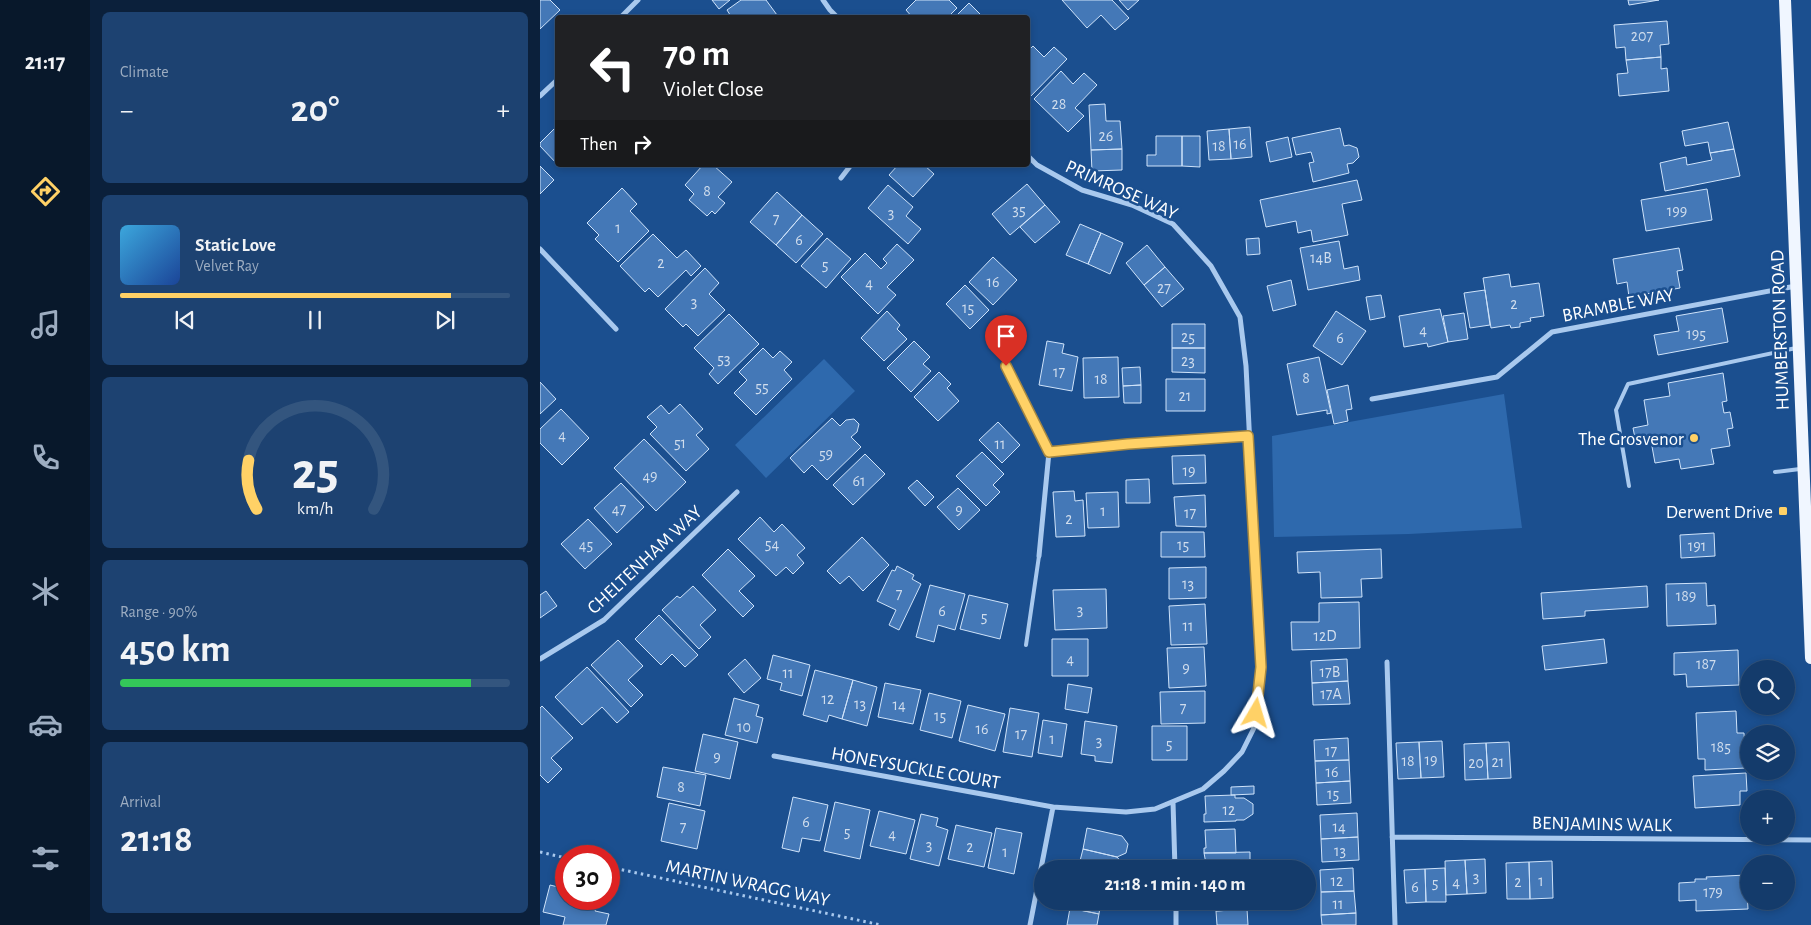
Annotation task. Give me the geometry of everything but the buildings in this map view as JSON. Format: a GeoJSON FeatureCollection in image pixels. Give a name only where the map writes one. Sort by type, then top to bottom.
{"type":"FeatureCollection","features":[{"type":"Feature","properties":{"kind":"main road","name":"HUMBERSTON ROAD"},"geometry":{"type":"LineString","coordinates":[[1785,0],[1797,348],[1804,468],[1811,658]]}},
{"type":"Feature","properties":{"kind":"street"},"geometry":{"type":"LineString","coordinates":[[623,15],[638,0]]}},
{"type":"Feature","properties":{"kind":"street"},"geometry":{"type":"LineString","coordinates":[[823,0],[835,15]]}},
{"type":"Feature","properties":{"kind":"street"},"geometry":{"type":"LineString","coordinates":[[540,96],[555,82]]}},
{"type":"Feature","properties":{"kind":"street","name":"PRIMROSE WAY"},"geometry":{"type":"LineString","coordinates":[[1030,158],[1037,164],[1082,190],[1132,205],[1173,224],[1211,266],[1240,317],[1246,366],[1261,667],[1254,728],[1242,752],[1203,789],[1155,809],[1126,812],[1053,807]]}},
{"type":"Feature","properties":{"kind":"street"},"geometry":{"type":"LineString","coordinates":[[841,178],[849,167]]}},
{"type":"Feature","properties":{"kind":"street"},"geometry":{"type":"LineString","coordinates":[[540,249],[616,328]]}},
{"type":"Feature","properties":{"kind":"street","name":"BRAMBLE WAY"},"geometry":{"type":"LineString","coordinates":[[1372,399],[1497,377],[1552,332],[1796,286]]}},
{"type":"Feature","properties":{"kind":"street"},"geometry":{"type":"LineString","coordinates":[[1006,366],[1049,452],[1039,556]]}},
{"type":"Feature","properties":{"kind":"street"},"geometry":{"type":"LineString","coordinates":[[1049,452],[1128,444],[1248,436]]}},
{"type":"Feature","properties":{"kind":"street","name":"CHELTENHAM WAY"},"geometry":{"type":"LineString","coordinates":[[540,658],[604,620],[737,492]]}},
{"type":"Feature","properties":{"kind":"street"},"geometry":{"type":"LineString","coordinates":[[1387,662],[1394,925]]}},
{"type":"Feature","properties":{"kind":"street","name":"HONEYSUCKLE COURT"},"geometry":{"type":"LineString","coordinates":[[774,756],[1053,807]]}},
{"type":"Feature","properties":{"kind":"street"},"geometry":{"type":"LineString","coordinates":[[1173,802],[1175,860]]}},
{"type":"Feature","properties":{"kind":"street"},"geometry":{"type":"LineString","coordinates":[[1030,925],[1053,807]]}},
{"type":"Feature","properties":{"kind":"street","name":"BENJAMINS WALK"},"geometry":{"type":"LineString","coordinates":[[1392,836],[1811,840]]}},
{"type":"Feature","properties":{"kind":"street"},"geometry":{"type":"LineString","coordinates":[[1176,910],[1176,925]]}},
{"type":"Feature","properties":{"kind":"lane"},"geometry":{"type":"LineString","coordinates":[[1629,486],[1616,410],[1628,384],[1797,348]]}},
{"type":"Feature","properties":{"kind":"lane"},"geometry":{"type":"LineString","coordinates":[[1775,472],[1804,468]]}},
{"type":"Feature","properties":{"kind":"lane"},"geometry":{"type":"LineString","coordinates":[[1026,645],[1039,556]]}},
{"type":"Feature","properties":{"kind":"path"},"geometry":{"type":"LineString","coordinates":[[540,852],[555,855]]}},
{"type":"Feature","properties":{"kind":"path","name":"MARTIN WRAGG WAY"},"geometry":{"type":"LineString","coordinates":[[620,869],[881,925]]}},
{"type":"Feature","properties":{"kind":"shaded area"},"geometry":{"type":"Polygon","coordinates":[[[824,359],[855,391],[766,478],[735,445],[824,359]]]}},
{"type":"Feature","properties":{"kind":"shaded area"},"geometry":{"type":"Polygon","coordinates":[[[1504,394],[1522,528],[1409,534],[1274,537],[1272,436],[1504,394]]]}},
{"type":"Feature","properties":{"kind":"place","name":"The Grosvenor"},"geometry":{"type":"Point","coordinates":[1694,438]}},
{"type":"Feature","properties":{"kind":"place","name":"Derwent Drive"},"geometry":{"type":"Point","coordinates":[1783,511]}},
{"type":"Feature","properties":{"kind":"route"},"geometry":{"type":"LineString","coordinates":[[1006,366],[1049,452],[1128,444],[1248,436],[1261,667],[1256,713]]}}]}
